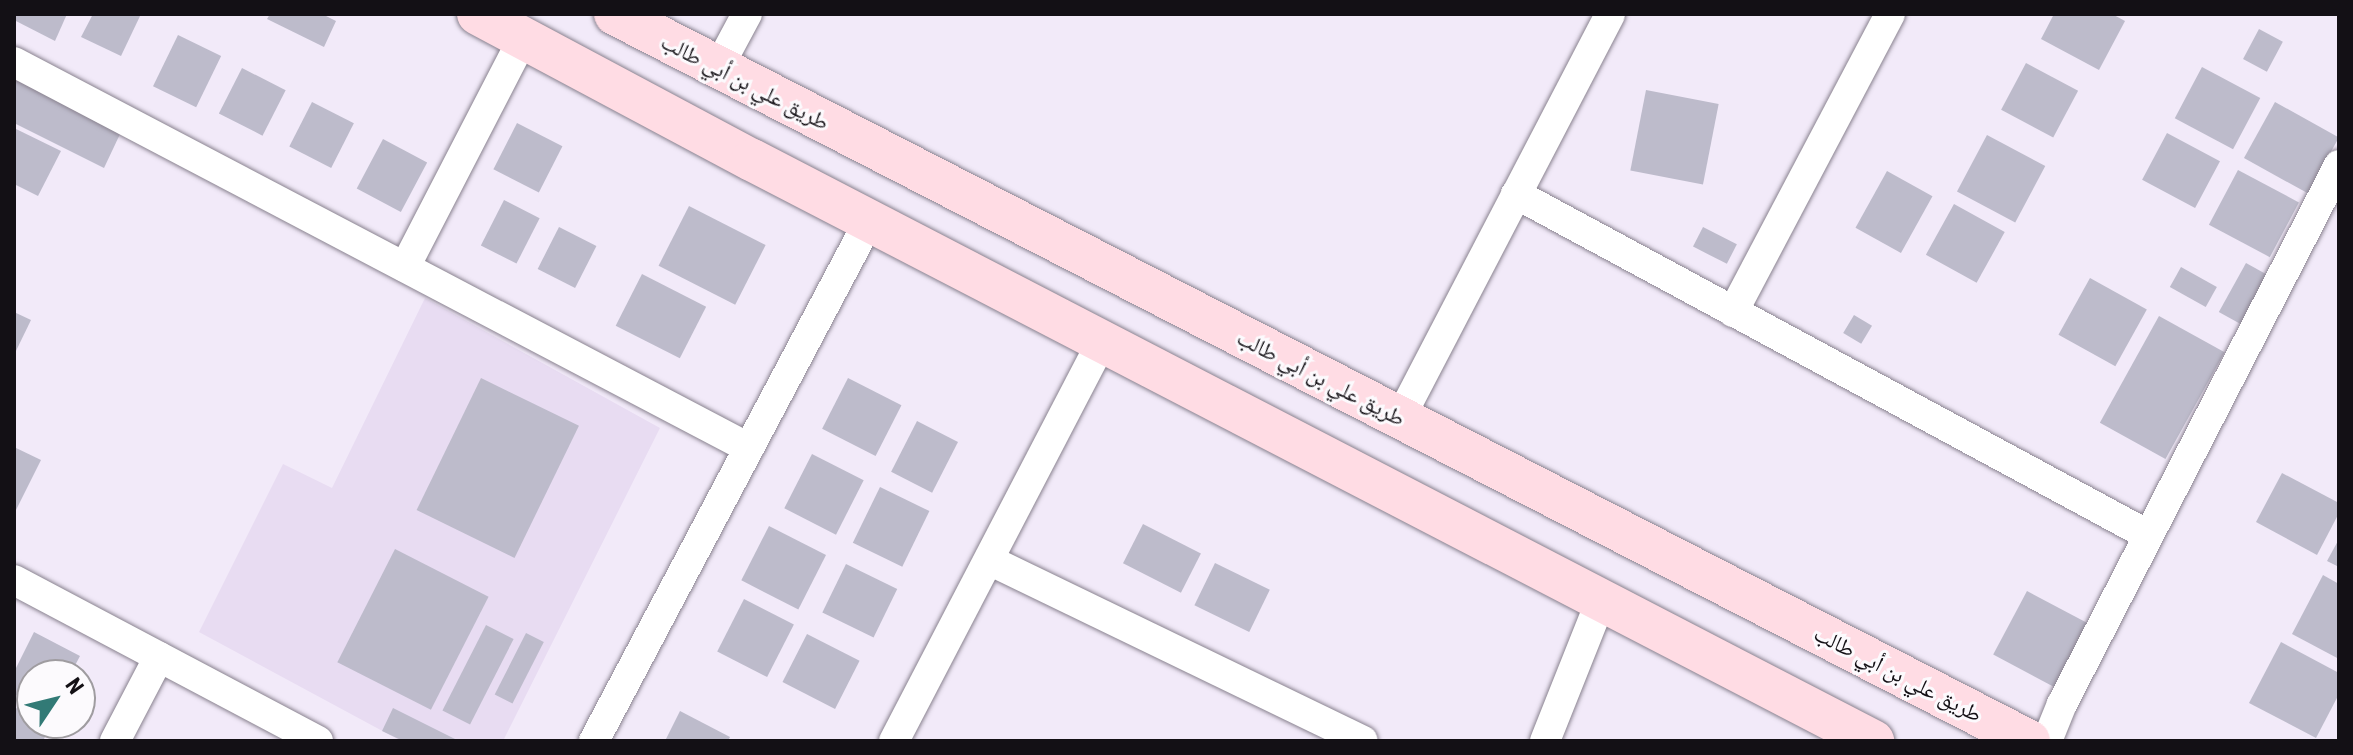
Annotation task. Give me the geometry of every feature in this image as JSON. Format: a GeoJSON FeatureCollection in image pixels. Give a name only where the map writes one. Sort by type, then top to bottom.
{"type":"FeatureCollection","features":[{"type":"Feature","properties":{"kind":"main road"},"geometry":{"type":"LineString","coordinates":[[478,14],[869,221],[1601,600],[1848,735]]}},
{"type":"Feature","properties":{"kind":"main road","name":"طريق علي بن أبي طالب"},"geometry":{"type":"LineString","coordinates":[[615,14],[2029,741]]}},
{"type":"Feature","properties":{"kind":"street"},"geometry":{"type":"LineString","coordinates":[[718,68],[747,14]]}},
{"type":"Feature","properties":{"kind":"street"},"geometry":{"type":"LineString","coordinates":[[1400,418],[1610,14]]}},
{"type":"Feature","properties":{"kind":"street"},"geometry":{"type":"LineString","coordinates":[[1733,312],[1890,14]]}},
{"type":"Feature","properties":{"kind":"street"},"geometry":{"type":"LineString","coordinates":[[405,267],[523,38]]}},
{"type":"Feature","properties":{"kind":"street"},"geometry":{"type":"LineString","coordinates":[[14,62],[749,448]]}},
{"type":"Feature","properties":{"kind":"street"},"geometry":{"type":"LineString","coordinates":[[2047,741],[2062,704],[2339,165]]}},
{"type":"Feature","properties":{"kind":"street"},"geometry":{"type":"LineString","coordinates":[[1516,194],[2148,535]]}},
{"type":"Feature","properties":{"kind":"street"},"geometry":{"type":"LineString","coordinates":[[594,741],[869,221]]}},
{"type":"Feature","properties":{"kind":"street"},"geometry":{"type":"LineString","coordinates":[[894,741],[1102,342]]}},
{"type":"Feature","properties":{"kind":"street"},"geometry":{"type":"LineString","coordinates":[[989,560],[1363,741]]}},
{"type":"Feature","properties":{"kind":"street"},"geometry":{"type":"LineString","coordinates":[[14,580],[318,741]]}},
{"type":"Feature","properties":{"kind":"street"},"geometry":{"type":"LineString","coordinates":[[1545,741],[1601,600]]}},
{"type":"Feature","properties":{"kind":"street"},"geometry":{"type":"LineString","coordinates":[[115,741],[159,657]]}},
{"type":"Feature","properties":{"kind":"shaded area"},"geometry":{"type":"Polygon","coordinates":[[[425,298],[660,428],[503,741],[401,741],[199,632],[283,464],[332,488],[425,298]]]}},
{"type":"Feature","properties":{"kind":"building"},"geometry":{"type":"Polygon","coordinates":[[[14,14],[67,14],[55,41],[14,20],[14,14]]]}},
{"type":"Feature","properties":{"kind":"building"},"geometry":{"type":"Polygon","coordinates":[[[93,14],[141,14],[121,56],[81,37],[93,14]]]}},
{"type":"Feature","properties":{"kind":"building"},"geometry":{"type":"Polygon","coordinates":[[[270,14],[322,14],[336,21],[324,47],[267,19],[270,14]]]}},
{"type":"Feature","properties":{"kind":"building"},"geometry":{"type":"Polygon","coordinates":[[[2054,14],[2112,14],[2125,21],[2099,70],[2041,39],[2054,14]]]}},
{"type":"Feature","properties":{"kind":"building"},"geometry":{"type":"Polygon","coordinates":[[[2259,29],[2283,42],[2267,72],[2243,59],[2259,29]]]}},
{"type":"Feature","properties":{"kind":"building"},"geometry":{"type":"Polygon","coordinates":[[[178,35],[221,56],[196,107],[153,86],[178,35]]]}},
{"type":"Feature","properties":{"kind":"building"},"geometry":{"type":"Polygon","coordinates":[[[2026,63],[2078,91],[2053,137],[2001,110],[2026,63]]]}},
{"type":"Feature","properties":{"kind":"building"},"geometry":{"type":"Polygon","coordinates":[[[2202,67],[2260,98],[2233,149],[2175,118],[2202,67]]]}},
{"type":"Feature","properties":{"kind":"building"},"geometry":{"type":"Polygon","coordinates":[[[242,68],[286,90],[263,136],[219,113],[242,68]]]}},
{"type":"Feature","properties":{"kind":"building"},"geometry":{"type":"Polygon","coordinates":[[[14,79],[121,132],[104,168],[14,123],[14,79]]]}},
{"type":"Feature","properties":{"kind":"building"},"geometry":{"type":"Polygon","coordinates":[[[1646,90],[1719,104],[1703,185],[1630,170],[1646,90]]]}},
{"type":"Feature","properties":{"kind":"building"},"geometry":{"type":"Polygon","coordinates":[[[312,102],[354,123],[331,168],[289,147],[312,102]]]}},
{"type":"Feature","properties":{"kind":"building"},"geometry":{"type":"Polygon","coordinates":[[[2275,102],[2339,137],[2308,193],[2244,158],[2275,102]]]}},
{"type":"Feature","properties":{"kind":"building"},"geometry":{"type":"Polygon","coordinates":[[[517,123],[562,146],[539,192],[493,169],[517,123]]]}},
{"type":"Feature","properties":{"kind":"building"},"geometry":{"type":"Polygon","coordinates":[[[14,128],[61,151],[38,196],[14,184],[14,128]]]}},
{"type":"Feature","properties":{"kind":"building"},"geometry":{"type":"Polygon","coordinates":[[[2167,133],[2220,161],[2195,208],[2142,180],[2167,133]]]}},
{"type":"Feature","properties":{"kind":"building"},"geometry":{"type":"Polygon","coordinates":[[[1987,135],[2045,166],[2015,222],[1957,192],[1987,135]]]}},
{"type":"Feature","properties":{"kind":"building"},"geometry":{"type":"Polygon","coordinates":[[[383,139],[427,162],[401,212],[357,188],[383,139]]]}},
{"type":"Feature","properties":{"kind":"building"},"geometry":{"type":"Polygon","coordinates":[[[2238,170],[2299,202],[2270,257],[2209,225],[2238,170]]]}},
{"type":"Feature","properties":{"kind":"building"},"geometry":{"type":"Polygon","coordinates":[[[1887,171],[1932,196],[1901,253],[1855,228],[1887,171]]]}},
{"type":"Feature","properties":{"kind":"building"},"geometry":{"type":"Polygon","coordinates":[[[504,200],[540,218],[516,264],[481,245],[504,200]]]}},
{"type":"Feature","properties":{"kind":"building"},"geometry":{"type":"Polygon","coordinates":[[[1954,204],[2005,232],[1977,283],[1926,255],[1954,204]]]}},
{"type":"Feature","properties":{"kind":"building"},"geometry":{"type":"Polygon","coordinates":[[[689,206],[766,245],[735,305],[659,266],[689,206]]]}},
{"type":"Feature","properties":{"kind":"building"},"geometry":{"type":"Polygon","coordinates":[[[559,227],[596,246],[575,288],[538,269],[559,227]]]}},
{"type":"Feature","properties":{"kind":"building"},"geometry":{"type":"Polygon","coordinates":[[[1703,227],[1737,244],[1727,264],[1693,247],[1703,227]]]}},
{"type":"Feature","properties":{"kind":"building"},"geometry":{"type":"Polygon","coordinates":[[[2246,263],[2273,278],[2246,327],[2219,312],[2246,263]]]}},
{"type":"Feature","properties":{"kind":"building"},"geometry":{"type":"Polygon","coordinates":[[[2181,267],[2217,287],[2206,307],[2170,287],[2181,267]]]}},
{"type":"Feature","properties":{"kind":"building"},"geometry":{"type":"Polygon","coordinates":[[[642,274],[706,307],[680,358],[616,326],[642,274]]]}},
{"type":"Feature","properties":{"kind":"building"},"geometry":{"type":"Polygon","coordinates":[[[2090,278],[2147,310],[2115,366],[2058,335],[2090,278]]]}},
{"type":"Feature","properties":{"kind":"building"},"geometry":{"type":"Polygon","coordinates":[[[14,312],[31,320],[14,355],[14,312]]]}},
{"type":"Feature","properties":{"kind":"building"},"geometry":{"type":"Polygon","coordinates":[[[1854,315],[1872,326],[1861,344],[1843,333],[1854,315]]]}},
{"type":"Feature","properties":{"kind":"building"},"geometry":{"type":"Polygon","coordinates":[[[2159,316],[2225,352],[2165,459],[2100,423],[2159,316]]]}},
{"type":"Feature","properties":{"kind":"building"},"geometry":{"type":"Polygon","coordinates":[[[481,378],[579,426],[515,558],[417,510],[481,378]]]}},
{"type":"Feature","properties":{"kind":"building"},"geometry":{"type":"Polygon","coordinates":[[[848,378],[901,405],[876,456],[822,429],[848,378]]]}},
{"type":"Feature","properties":{"kind":"building"},"geometry":{"type":"Polygon","coordinates":[[[917,421],[958,442],[932,493],[891,472],[917,421]]]}},
{"type":"Feature","properties":{"kind":"building"},"geometry":{"type":"Polygon","coordinates":[[[14,447],[41,460],[14,514],[14,447]]]}},
{"type":"Feature","properties":{"kind":"building"},"geometry":{"type":"Polygon","coordinates":[[[812,454],[864,480],[836,535],[784,508],[812,454]]]}},
{"type":"Feature","properties":{"kind":"building"},"geometry":{"type":"Polygon","coordinates":[[[2282,473],[2339,503],[2339,513],[2317,555],[2256,522],[2282,473]]]}},
{"type":"Feature","properties":{"kind":"building"},"geometry":{"type":"Polygon","coordinates":[[[880,487],[929,511],[902,567],[853,543],[880,487]]]}},
{"type":"Feature","properties":{"kind":"building"},"geometry":{"type":"Polygon","coordinates":[[[1143,524],[1201,554],[1181,593],[1123,563],[1143,524]]]}},
{"type":"Feature","properties":{"kind":"building"},"geometry":{"type":"Polygon","coordinates":[[[769,526],[826,555],[798,609],[741,580],[769,526]]]}},
{"type":"Feature","properties":{"kind":"building"},"geometry":{"type":"Polygon","coordinates":[[[2339,539],[2339,567],[2327,561],[2339,539]]]}},
{"type":"Feature","properties":{"kind":"building"},"geometry":{"type":"Polygon","coordinates":[[[395,549],[489,597],[431,710],[337,662],[395,549]]]}},
{"type":"Feature","properties":{"kind":"building"},"geometry":{"type":"Polygon","coordinates":[[[1215,563],[1270,590],[1249,632],[1194,605],[1215,563]]]}},
{"type":"Feature","properties":{"kind":"building"},"geometry":{"type":"Polygon","coordinates":[[[846,564],[897,589],[874,638],[822,613],[846,564]]]}},
{"type":"Feature","properties":{"kind":"building"},"geometry":{"type":"Polygon","coordinates":[[[2323,575],[2339,584],[2339,659],[2292,634],[2323,575]]]}},
{"type":"Feature","properties":{"kind":"building"},"geometry":{"type":"Polygon","coordinates":[[[2027,591],[2096,628],[2062,691],[1993,655],[2027,591]]]}},
{"type":"Feature","properties":{"kind":"building"},"geometry":{"type":"Polygon","coordinates":[[[744,599],[794,624],[767,677],[717,652],[744,599]]]}},
{"type":"Feature","properties":{"kind":"building"},"geometry":{"type":"Polygon","coordinates":[[[486,625],[514,639],[470,725],[442,711],[486,625]]]}},
{"type":"Feature","properties":{"kind":"building"},"geometry":{"type":"Polygon","coordinates":[[[34,632],[80,656],[78,659],[20,659],[34,632]]]}},
{"type":"Feature","properties":{"kind":"building"},"geometry":{"type":"Polygon","coordinates":[[[526,633],[544,642],[512,704],[495,694],[526,633]]]}},
{"type":"Feature","properties":{"kind":"building"},"geometry":{"type":"Polygon","coordinates":[[[807,634],[860,661],[835,709],[782,682],[807,634]]]}},
{"type":"Feature","properties":{"kind":"building"},"geometry":{"type":"Polygon","coordinates":[[[2281,642],[2339,673],[2339,694],[2316,738],[2249,703],[2281,642]]]}},
{"type":"Feature","properties":{"kind":"building"},"geometry":{"type":"Polygon","coordinates":[[[16,668],[16,695],[14,694],[16,668]]]}},
{"type":"Feature","properties":{"kind":"building"},"geometry":{"type":"Polygon","coordinates":[[[14,707],[16,739],[44,739],[14,741],[14,707]]]}},
{"type":"Feature","properties":{"kind":"building"},"geometry":{"type":"Polygon","coordinates":[[[393,708],[459,741],[403,741],[382,731],[393,708]]]}},
{"type":"Feature","properties":{"kind":"building"},"geometry":{"type":"Polygon","coordinates":[[[680,711],[730,737],[728,741],[665,741],[680,711]]]}}]}
